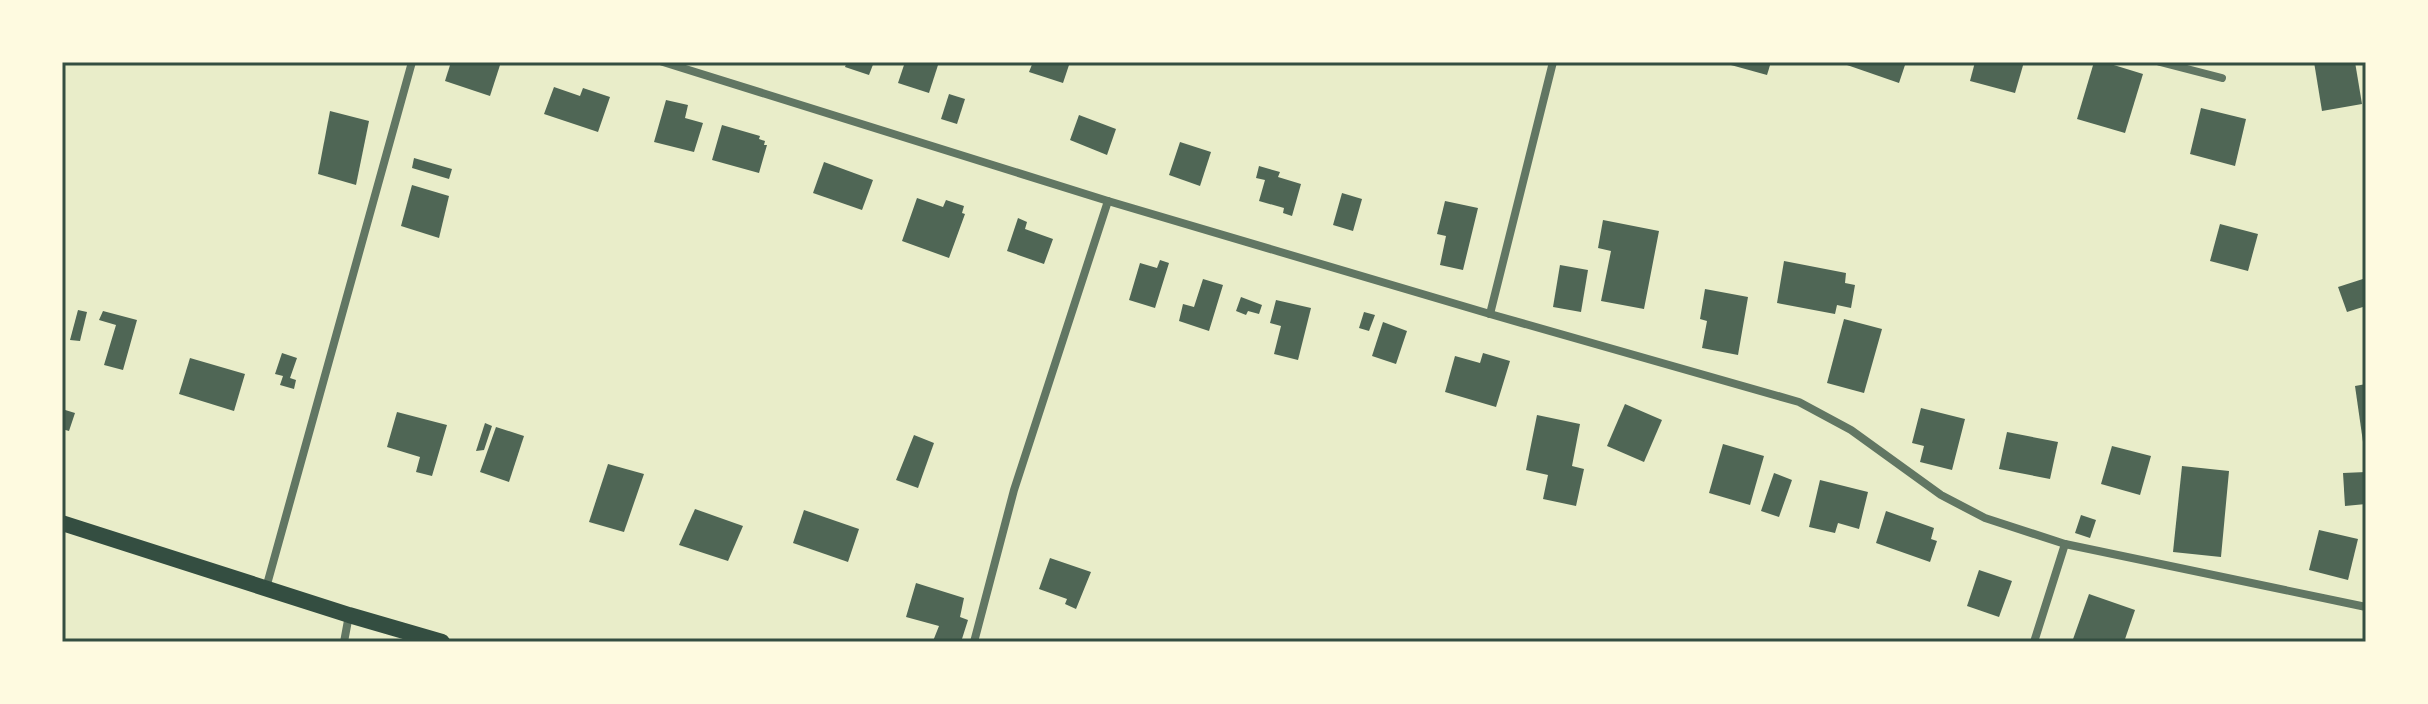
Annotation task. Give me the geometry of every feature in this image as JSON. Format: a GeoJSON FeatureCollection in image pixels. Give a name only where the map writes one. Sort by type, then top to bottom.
{"type":"FeatureCollection","features":[{"type":"Feature","properties":{"kind":"main road"},"geometry":{"type":"LineString","coordinates":[[62,523],[442,642]]}},
{"type":"Feature","properties":{"kind":"street"},"geometry":{"type":"LineString","coordinates":[[266,588],[412,62]]}},
{"type":"Feature","properties":{"kind":"street"},"geometry":{"type":"LineString","coordinates":[[663,62],[1108,201],[1799,402],[1851,430],[1941,495],[1985,518],[2065,544],[2366,607]]}},
{"type":"Feature","properties":{"kind":"street"},"geometry":{"type":"LineString","coordinates":[[1490,314],[1553,62]]}},
{"type":"Feature","properties":{"kind":"street"},"geometry":{"type":"LineString","coordinates":[[2160,62],[2222,78]]}},
{"type":"Feature","properties":{"kind":"street"},"geometry":{"type":"LineString","coordinates":[[974,642],[1014,490],[1108,201]]}},
{"type":"Feature","properties":{"kind":"street"},"geometry":{"type":"LineString","coordinates":[[2034,642],[2065,544]]}},
{"type":"Feature","properties":{"kind":"street"},"geometry":{"type":"LineString","coordinates":[[344,642],[349,615]]}},
{"type":"Feature","properties":{"kind":"building"},"geometry":{"type":"Polygon","coordinates":[[[451,62],[501,62],[490,96],[445,81],[451,62]]]}},
{"type":"Feature","properties":{"kind":"building"},"geometry":{"type":"Polygon","coordinates":[[[847,62],[874,62],[869,75],[845,67],[847,62]]]}},
{"type":"Feature","properties":{"kind":"building"},"geometry":{"type":"Polygon","coordinates":[[[905,62],[939,62],[929,93],[898,83],[905,62]]]}},
{"type":"Feature","properties":{"kind":"building"},"geometry":{"type":"Polygon","coordinates":[[[1033,62],[1070,62],[1063,83],[1029,72],[1033,62]]]}},
{"type":"Feature","properties":{"kind":"building"},"geometry":{"type":"Polygon","coordinates":[[[1720,62],[1771,62],[1767,75],[1720,62]]]}},
{"type":"Feature","properties":{"kind":"building"},"geometry":{"type":"Polygon","coordinates":[[[1848,62],[1906,62],[1899,83],[1847,65],[1848,62]]]}},
{"type":"Feature","properties":{"kind":"building"},"geometry":{"type":"Polygon","coordinates":[[[1975,62],[2024,62],[2015,93],[1970,81],[1975,62]]]}},
{"type":"Feature","properties":{"kind":"building"},"geometry":{"type":"Polygon","coordinates":[[[2094,62],[2143,74],[2125,133],[2077,119],[2094,62]]]}},
{"type":"Feature","properties":{"kind":"building"},"geometry":{"type":"Polygon","coordinates":[[[2314,62],[2355,62],[2362,104],[2322,111],[2314,62]]]}},
{"type":"Feature","properties":{"kind":"building"},"geometry":{"type":"Polygon","coordinates":[[[554,87],[580,96],[583,88],[610,97],[598,132],[544,114],[554,87]]]}},
{"type":"Feature","properties":{"kind":"building"},"geometry":{"type":"Polygon","coordinates":[[[949,94],[965,99],[957,124],[941,119],[949,94]]]}},
{"type":"Feature","properties":{"kind":"building"},"geometry":{"type":"Polygon","coordinates":[[[666,100],[688,105],[685,118],[703,123],[694,152],[654,142],[666,100]]]}},
{"type":"Feature","properties":{"kind":"building"},"geometry":{"type":"Polygon","coordinates":[[[2201,108],[2246,119],[2235,166],[2190,154],[2201,108]]]}},
{"type":"Feature","properties":{"kind":"building"},"geometry":{"type":"Polygon","coordinates":[[[330,111],[369,121],[356,185],[318,174],[330,111]]]}},
{"type":"Feature","properties":{"kind":"building"},"geometry":{"type":"Polygon","coordinates":[[[1079,115],[1116,129],[1107,155],[1070,140],[1079,115]]]}},
{"type":"Feature","properties":{"kind":"building"},"geometry":{"type":"Polygon","coordinates":[[[722,125],[760,136],[759,139],[765,141],[764,145],[767,145],[759,173],[712,160],[722,125]]]}},
{"type":"Feature","properties":{"kind":"building"},"geometry":{"type":"Polygon","coordinates":[[[1180,142],[1211,152],[1200,186],[1169,175],[1180,142]]]}},
{"type":"Feature","properties":{"kind":"building"},"geometry":{"type":"Polygon","coordinates":[[[414,158],[452,169],[449,179],[412,168],[414,158]]]}},
{"type":"Feature","properties":{"kind":"building"},"geometry":{"type":"Polygon","coordinates":[[[824,162],[873,180],[862,210],[813,193],[824,162]]]}},
{"type":"Feature","properties":{"kind":"building"},"geometry":{"type":"Polygon","coordinates":[[[1259,166],[1280,172],[1278,177],[1301,184],[1292,216],[1283,213],[1284,208],[1259,201],[1265,180],[1256,178],[1259,166]]]}},
{"type":"Feature","properties":{"kind":"building"},"geometry":{"type":"Polygon","coordinates":[[[412,185],[449,196],[439,238],[401,226],[412,185]]]}},
{"type":"Feature","properties":{"kind":"building"},"geometry":{"type":"Polygon","coordinates":[[[1342,193],[1362,199],[1353,231],[1333,225],[1342,193]]]}},
{"type":"Feature","properties":{"kind":"building"},"geometry":{"type":"Polygon","coordinates":[[[917,198],[943,207],[946,200],[964,206],[962,213],[965,214],[949,258],[902,241],[917,198]]]}},
{"type":"Feature","properties":{"kind":"building"},"geometry":{"type":"Polygon","coordinates":[[[1445,201],[1478,208],[1463,270],[1440,265],[1446,236],[1437,234],[1445,201]]]}},
{"type":"Feature","properties":{"kind":"building"},"geometry":{"type":"Polygon","coordinates":[[[1018,218],[1027,222],[1025,229],[1053,239],[1044,264],[1007,251],[1018,218]]]}},
{"type":"Feature","properties":{"kind":"building"},"geometry":{"type":"Polygon","coordinates":[[[1603,220],[1659,231],[1644,309],[1601,301],[1611,251],[1598,248],[1603,220]]]}},
{"type":"Feature","properties":{"kind":"building"},"geometry":{"type":"Polygon","coordinates":[[[2220,224],[2258,234],[2248,271],[2210,261],[2220,224]]]}},
{"type":"Feature","properties":{"kind":"building"},"geometry":{"type":"Polygon","coordinates":[[[1160,260],[1169,263],[1155,308],[1129,300],[1140,263],[1157,268],[1160,260]]]}},
{"type":"Feature","properties":{"kind":"building"},"geometry":{"type":"Polygon","coordinates":[[[1784,261],[1846,273],[1845,283],[1855,285],[1851,308],[1837,305],[1835,314],[1777,303],[1784,261]]]}},
{"type":"Feature","properties":{"kind":"building"},"geometry":{"type":"Polygon","coordinates":[[[1560,265],[1588,270],[1581,312],[1553,307],[1560,265]]]}},
{"type":"Feature","properties":{"kind":"building"},"geometry":{"type":"Polygon","coordinates":[[[2366,278],[2366,306],[2347,312],[2338,287],[2366,278]]]}},
{"type":"Feature","properties":{"kind":"building"},"geometry":{"type":"Polygon","coordinates":[[[1203,279],[1223,285],[1209,331],[1179,321],[1183,304],[1194,307],[1203,279]]]}},
{"type":"Feature","properties":{"kind":"building"},"geometry":{"type":"Polygon","coordinates":[[[1705,289],[1748,297],[1738,355],[1702,348],[1707,321],[1700,319],[1705,289]]]}},
{"type":"Feature","properties":{"kind":"building"},"geometry":{"type":"Polygon","coordinates":[[[1241,297],[1262,305],[1259,314],[1248,311],[1246,315],[1236,311],[1241,297]]]}},
{"type":"Feature","properties":{"kind":"building"},"geometry":{"type":"Polygon","coordinates":[[[1276,300],[1311,308],[1298,360],[1274,354],[1281,326],[1270,323],[1276,300]]]}},
{"type":"Feature","properties":{"kind":"building"},"geometry":{"type":"Polygon","coordinates":[[[78,310],[87,312],[80,341],[70,340],[78,310]]]}},
{"type":"Feature","properties":{"kind":"building"},"geometry":{"type":"Polygon","coordinates":[[[103,311],[137,320],[123,370],[104,365],[116,325],[99,320],[103,311]]]}},
{"type":"Feature","properties":{"kind":"building"},"geometry":{"type":"Polygon","coordinates":[[[1364,312],[1375,315],[1369,331],[1359,328],[1364,312]]]}},
{"type":"Feature","properties":{"kind":"building"},"geometry":{"type":"Polygon","coordinates":[[[1844,319],[1882,329],[1864,393],[1827,383],[1844,319]]]}},
{"type":"Feature","properties":{"kind":"building"},"geometry":{"type":"Polygon","coordinates":[[[1383,322],[1407,331],[1396,364],[1372,356],[1383,322]]]}},
{"type":"Feature","properties":{"kind":"building"},"geometry":{"type":"Polygon","coordinates":[[[282,353],[297,358],[290,378],[296,380],[294,389],[280,385],[283,376],[275,374],[282,353]]]}},
{"type":"Feature","properties":{"kind":"building"},"geometry":{"type":"Polygon","coordinates":[[[1483,353],[1510,361],[1496,407],[1445,392],[1455,356],[1480,363],[1483,353]]]}},
{"type":"Feature","properties":{"kind":"building"},"geometry":{"type":"Polygon","coordinates":[[[190,358],[245,374],[234,411],[179,394],[190,358]]]}},
{"type":"Feature","properties":{"kind":"building"},"geometry":{"type":"Polygon","coordinates":[[[2366,384],[2366,448],[2364,449],[2355,386],[2366,384]]]}},
{"type":"Feature","properties":{"kind":"building"},"geometry":{"type":"Polygon","coordinates":[[[1625,404],[1662,420],[1644,462],[1607,446],[1625,404]]]}},
{"type":"Feature","properties":{"kind":"building"},"geometry":{"type":"Polygon","coordinates":[[[1921,408],[1965,419],[1952,470],[1920,462],[1924,446],[1912,443],[1921,408]]]}},
{"type":"Feature","properties":{"kind":"building"},"geometry":{"type":"Polygon","coordinates":[[[62,409],[75,413],[69,431],[62,429],[62,409]]]}},
{"type":"Feature","properties":{"kind":"building"},"geometry":{"type":"Polygon","coordinates":[[[397,412],[447,425],[432,476],[416,472],[420,457],[387,447],[397,412]]]}},
{"type":"Feature","properties":{"kind":"building"},"geometry":{"type":"Polygon","coordinates":[[[1537,415],[1580,424],[1572,466],[1584,469],[1576,506],[1543,499],[1548,475],[1526,470],[1537,415]]]}},
{"type":"Feature","properties":{"kind":"building"},"geometry":{"type":"Polygon","coordinates":[[[485,423],[492,426],[484,450],[476,451],[485,423]]]}},
{"type":"Feature","properties":{"kind":"building"},"geometry":{"type":"Polygon","coordinates":[[[496,427],[524,436],[509,482],[480,472],[496,427]]]}},
{"type":"Feature","properties":{"kind":"building"},"geometry":{"type":"Polygon","coordinates":[[[2007,432],[2058,442],[2050,479],[1999,469],[2007,432]]]}},
{"type":"Feature","properties":{"kind":"building"},"geometry":{"type":"Polygon","coordinates":[[[914,435],[934,443],[918,488],[896,480],[914,435]]]}},
{"type":"Feature","properties":{"kind":"building"},"geometry":{"type":"Polygon","coordinates":[[[1723,444],[1764,456],[1750,505],[1709,493],[1723,444]]]}},
{"type":"Feature","properties":{"kind":"building"},"geometry":{"type":"Polygon","coordinates":[[[2112,446],[2151,456],[2140,495],[2101,484],[2112,446]]]}},
{"type":"Feature","properties":{"kind":"building"},"geometry":{"type":"Polygon","coordinates":[[[608,464],[644,474],[624,532],[589,522],[608,464]]]}},
{"type":"Feature","properties":{"kind":"building"},"geometry":{"type":"Polygon","coordinates":[[[2182,466],[2229,471],[2221,557],[2173,552],[2182,466]]]}},
{"type":"Feature","properties":{"kind":"building"},"geometry":{"type":"Polygon","coordinates":[[[2366,472],[2366,504],[2345,506],[2343,473],[2366,472]]]}},
{"type":"Feature","properties":{"kind":"building"},"geometry":{"type":"Polygon","coordinates":[[[1774,473],[1792,480],[1779,517],[1761,511],[1774,473]]]}},
{"type":"Feature","properties":{"kind":"building"},"geometry":{"type":"Polygon","coordinates":[[[1820,480],[1868,492],[1859,529],[1838,523],[1835,533],[1809,527],[1820,480]]]}},
{"type":"Feature","properties":{"kind":"building"},"geometry":{"type":"Polygon","coordinates":[[[695,509],[743,526],[728,561],[679,545],[695,509]]]}},
{"type":"Feature","properties":{"kind":"building"},"geometry":{"type":"Polygon","coordinates":[[[804,510],[859,529],[848,562],[793,543],[804,510]]]}},
{"type":"Feature","properties":{"kind":"building"},"geometry":{"type":"Polygon","coordinates":[[[1886,511],[1934,528],[1931,539],[1937,541],[1930,562],[1876,543],[1886,511]]]}},
{"type":"Feature","properties":{"kind":"building"},"geometry":{"type":"Polygon","coordinates":[[[2081,515],[2096,520],[2090,538],[2075,533],[2081,515]]]}},
{"type":"Feature","properties":{"kind":"building"},"geometry":{"type":"Polygon","coordinates":[[[2319,530],[2358,539],[2348,580],[2309,570],[2319,530]]]}},
{"type":"Feature","properties":{"kind":"building"},"geometry":{"type":"Polygon","coordinates":[[[1050,558],[1091,572],[1076,609],[1065,604],[1067,599],[1039,589],[1050,558]]]}},
{"type":"Feature","properties":{"kind":"building"},"geometry":{"type":"Polygon","coordinates":[[[1979,570],[2012,581],[1999,617],[1967,606],[1979,570]]]}},
{"type":"Feature","properties":{"kind":"building"},"geometry":{"type":"Polygon","coordinates":[[[916,583],[964,598],[960,617],[968,620],[961,642],[933,641],[939,626],[906,617],[916,583]]]}},
{"type":"Feature","properties":{"kind":"building"},"geometry":{"type":"Polygon","coordinates":[[[2089,594],[2135,610],[2124,642],[2072,642],[2089,594]]]}}]}
